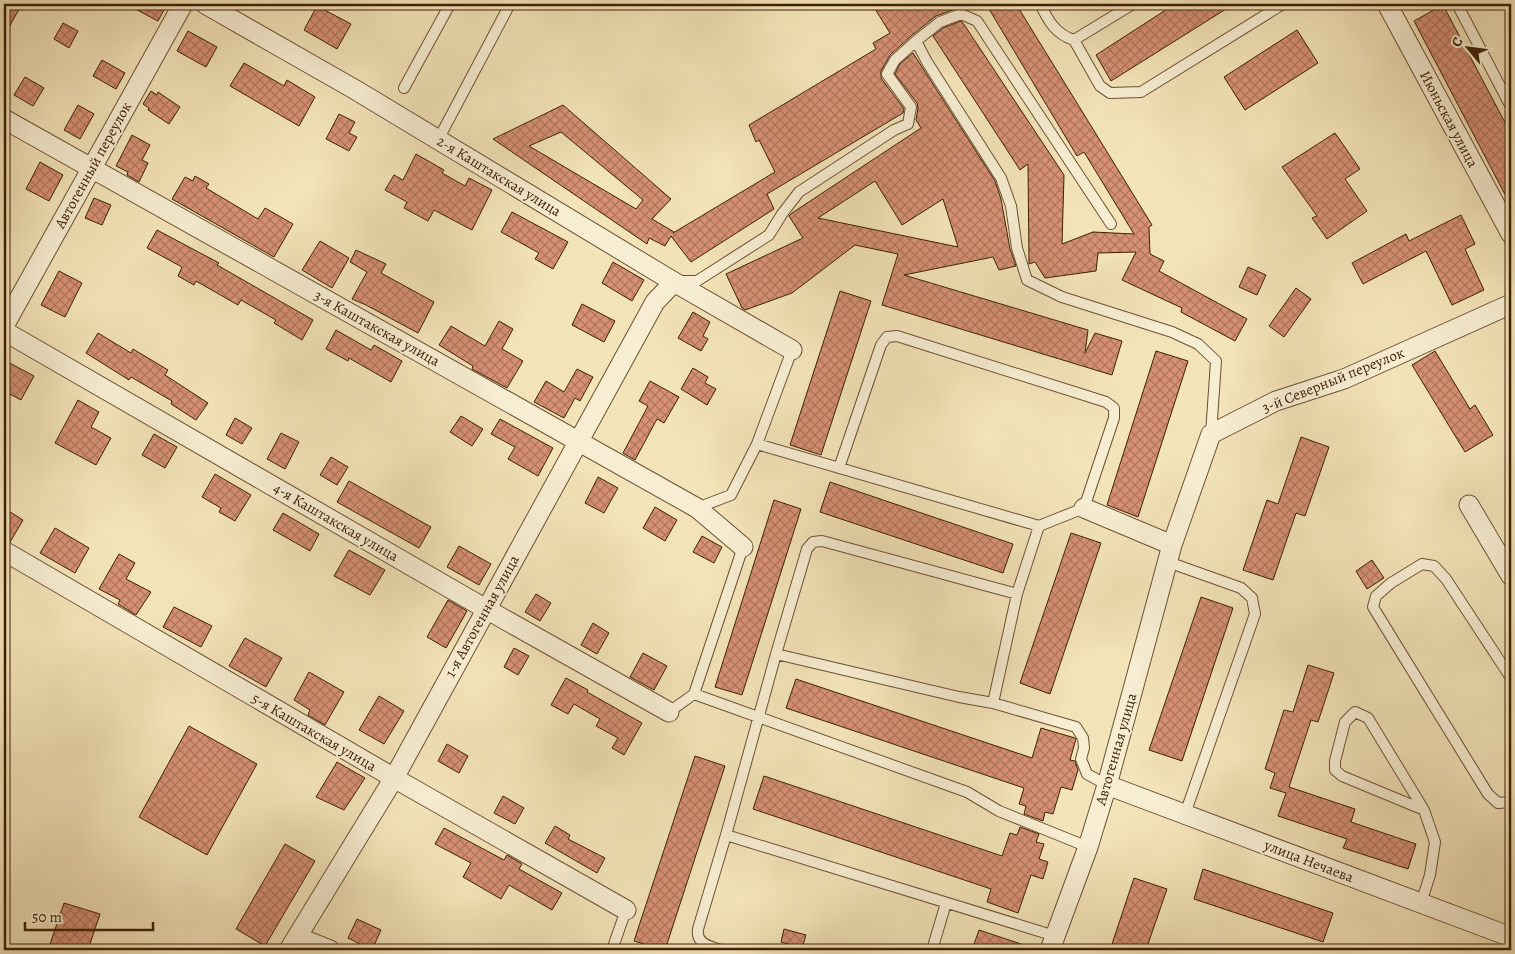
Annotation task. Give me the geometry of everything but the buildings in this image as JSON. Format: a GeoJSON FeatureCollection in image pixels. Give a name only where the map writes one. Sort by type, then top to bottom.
{"type":"FeatureCollection","features":[{"type":"Feature","properties":{"kind":"street","name":"Автогенный переулок"},"geometry":{"type":"LineString","coordinates":[[4,326],[184,4]]}},
{"type":"Feature","properties":{"kind":"street","name":"2-я Каштакская улица"},"geometry":{"type":"LineString","coordinates":[[205,4],[354,89],[674,282],[792,350]]}},
{"type":"Feature","properties":{"kind":"street","name":"Июньская улица"},"geometry":{"type":"LineString","coordinates":[[1392,5],[1510,230]]}},
{"type":"Feature","properties":{"kind":"street","name":"3-я Каштакская улица"},"geometry":{"type":"LineString","coordinates":[[4,119],[697,508],[744,547]]}},
{"type":"Feature","properties":{"kind":"street","name":"1-я Автогенная улица"},"geometry":{"type":"LineString","coordinates":[[293,944],[394,778],[655,302],[674,282]]}},
{"type":"Feature","properties":{"kind":"street","name":"3-й Северный переулок"},"geometry":{"type":"LineString","coordinates":[[1211,434],[1276,401],[1344,379],[1511,304]]}},
{"type":"Feature","properties":{"kind":"street","name":"4-я Каштакская улица"},"geometry":{"type":"LineString","coordinates":[[4,331],[486,609],[669,712]]}},
{"type":"Feature","properties":{"kind":"street","name":"Автогенная улица"},"geometry":{"type":"LineString","coordinates":[[1052,943],[1088,847],[1107,785],[1170,553],[1211,434]]}},
{"type":"Feature","properties":{"kind":"street"},"geometry":{"type":"LineString","coordinates":[[1469,505],[1511,576]]}},
{"type":"Feature","properties":{"kind":"street"},"geometry":{"type":"LineString","coordinates":[[1084,508],[1170,553]]}},
{"type":"Feature","properties":{"kind":"street","name":"5-я Каштакская улица"},"geometry":{"type":"LineString","coordinates":[[4,551],[394,778],[626,910]]}},
{"type":"Feature","properties":{"kind":"street","name":"улица Нечаева"},"geometry":{"type":"LineString","coordinates":[[1107,785],[1511,937]]}},
{"type":"Feature","properties":{"kind":"street"},"geometry":{"type":"LineString","coordinates":[[293,944],[330,950]]}},
{"type":"Feature","properties":{"kind":"lane"},"geometry":{"type":"LineString","coordinates":[[404,88],[450,4]]}},
{"type":"Feature","properties":{"kind":"lane"},"geometry":{"type":"LineString","coordinates":[[438,140],[510,4]]}},
{"type":"Feature","properties":{"kind":"lane"},"geometry":{"type":"LineString","coordinates":[[1040,4],[1050,24],[1066,37],[1074,40],[1100,86],[1110,93],[1141,92],[1283,4]]}},
{"type":"Feature","properties":{"kind":"lane"},"geometry":{"type":"LineString","coordinates":[[1074,40],[1133,4]]}},
{"type":"Feature","properties":{"kind":"lane"},"geometry":{"type":"LineString","coordinates":[[1457,4],[1511,107]]}},
{"type":"Feature","properties":{"kind":"lane"},"geometry":{"type":"LineString","coordinates":[[674,282],[697,281],[769,235],[799,192],[894,130],[908,124],[911,107],[887,74],[895,60],[916,41],[940,22],[961,14],[977,21],[1112,224]]}},
{"type":"Feature","properties":{"kind":"lane"},"geometry":{"type":"LineString","coordinates":[[916,41],[927,62],[1001,178],[1011,206],[1017,248],[1027,280],[1062,297],[1172,332],[1198,344],[1216,360],[1211,434]]}},
{"type":"Feature","properties":{"kind":"lane"},"geometry":{"type":"LineString","coordinates":[[756,444],[1040,526],[1084,508],[1114,418],[1114,408],[1106,402],[897,336],[887,337],[881,345],[840,468]]}},
{"type":"Feature","properties":{"kind":"lane"},"geometry":{"type":"LineString","coordinates":[[697,508],[731,495],[756,444],[792,350]]}},
{"type":"Feature","properties":{"kind":"lane"},"geometry":{"type":"LineString","coordinates":[[993,703],[1017,594],[1040,526]]}},
{"type":"Feature","properties":{"kind":"lane"},"geometry":{"type":"LineString","coordinates":[[721,950],[702,943],[697,934],[806,549],[813,542],[822,541],[1017,594]]}},
{"type":"Feature","properties":{"kind":"lane"},"geometry":{"type":"LineString","coordinates":[[669,712],[694,694],[744,547]]}},
{"type":"Feature","properties":{"kind":"lane"},"geometry":{"type":"LineString","coordinates":[[1170,553],[1241,588],[1252,598],[1255,614],[1185,814]]}},
{"type":"Feature","properties":{"kind":"lane"},"geometry":{"type":"LineString","coordinates":[[1511,678],[1446,579],[1434,566],[1422,564],[1391,583],[1376,596],[1373,607],[1488,794],[1498,803],[1511,802]]}},
{"type":"Feature","properties":{"kind":"lane"},"geometry":{"type":"LineString","coordinates":[[776,654],[959,697],[993,703],[1076,727],[1083,738],[1084,748],[1081,759],[1088,774],[1107,785]]}},
{"type":"Feature","properties":{"kind":"lane"},"geometry":{"type":"LineString","coordinates":[[694,694],[967,792],[999,811],[1088,847]]}},
{"type":"Feature","properties":{"kind":"lane"},"geometry":{"type":"LineString","coordinates":[[1421,903],[1430,875],[1435,842],[1424,810],[1368,718],[1355,712],[1345,722],[1335,761],[1335,770],[1342,776],[1424,810]]}},
{"type":"Feature","properties":{"kind":"lane"},"geometry":{"type":"LineString","coordinates":[[726,835],[946,903],[1052,943]]}},
{"type":"Feature","properties":{"kind":"lane"},"geometry":{"type":"LineString","coordinates":[[932,950],[946,903]]}},
{"type":"Feature","properties":{"kind":"lane"},"geometry":{"type":"LineString","coordinates":[[612,950],[626,910]]}}]}
